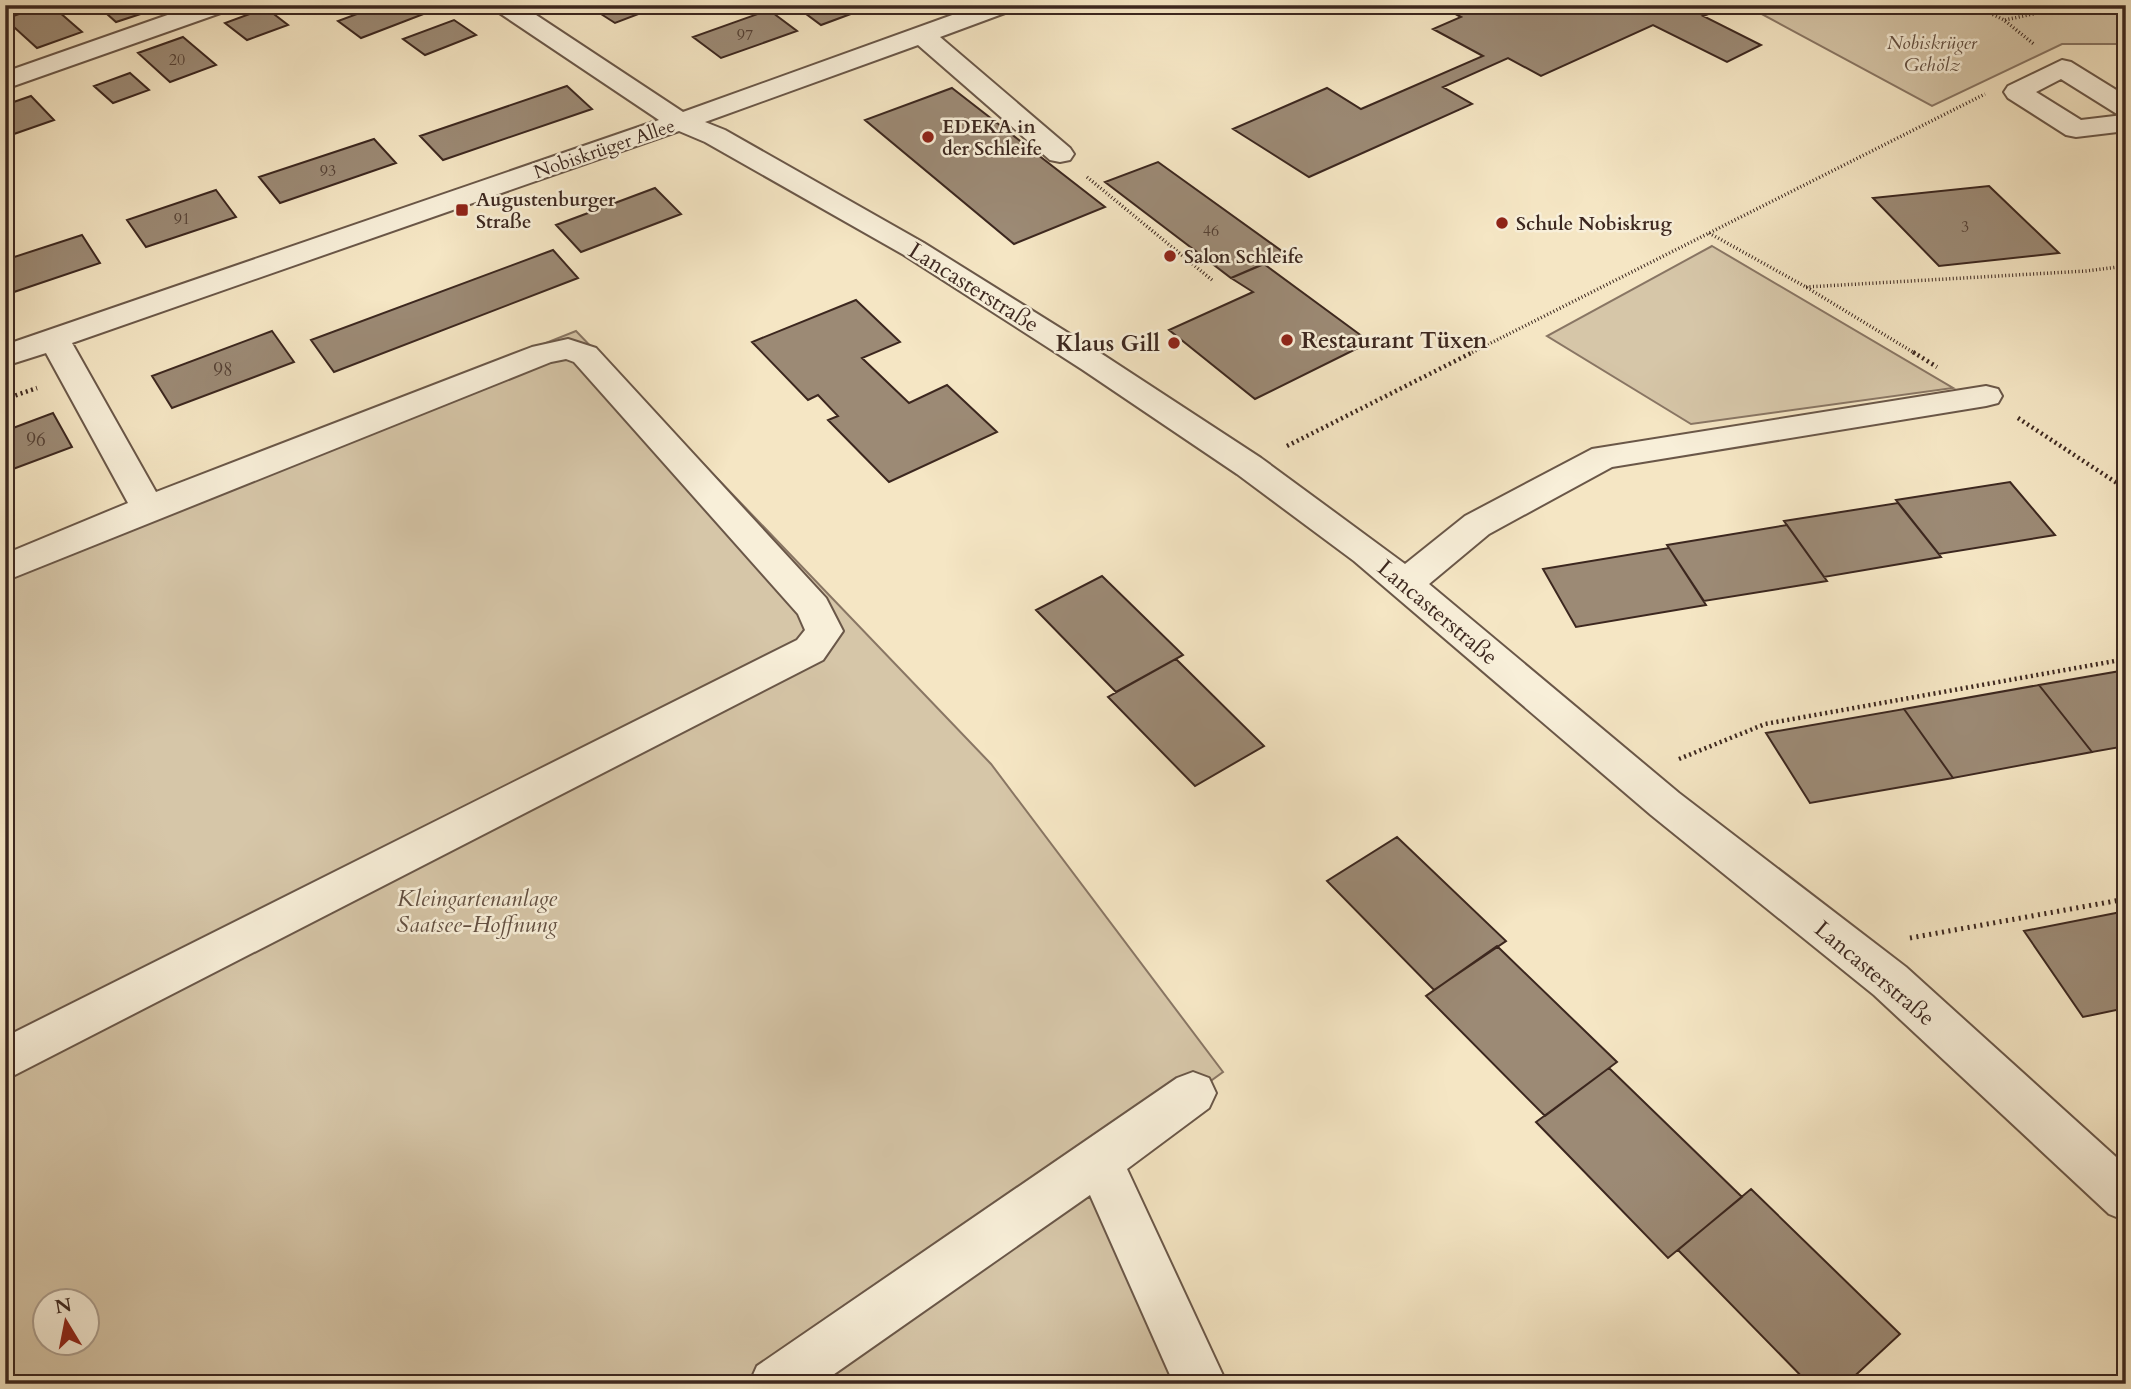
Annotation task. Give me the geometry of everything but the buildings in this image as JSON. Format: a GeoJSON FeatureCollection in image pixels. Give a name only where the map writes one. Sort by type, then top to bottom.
{"type":"FeatureCollection","features":[{"type":"Feature","properties":{"kind":"street"},"geometry":{"type":"LineString","coordinates":[[5,81],[220,5]]}},
{"type":"Feature","properties":{"kind":"street"},"geometry":{"type":"LineString","coordinates":[[504,5],[680,121]]}},
{"type":"Feature","properties":{"kind":"street","name":"Nobiskrüger Allee"},"geometry":{"type":"LineString","coordinates":[[5,356],[680,121],[930,25],[1004,5]]}},
{"type":"Feature","properties":{"kind":"street"},"geometry":{"type":"LineString","coordinates":[[930,25],[1060,154]]}},
{"type":"Feature","properties":{"kind":"street"},"geometry":{"type":"LineString","coordinates":[[2126,108],[2062,68],[2017,92],[2076,129],[2126,123]]}},
{"type":"Feature","properties":{"kind":"street","name":"Lancasterstraße"},"geometry":{"type":"LineString","coordinates":[[680,121],[715,136],[914,249],[1094,363],[1249,466],[1367,552],[1633,778],[1890,981],[2126,1198]]}},
{"type":"Feature","properties":{"kind":"street"},"geometry":{"type":"LineString","coordinates":[[54,339],[148,508]]}},
{"type":"Feature","properties":{"kind":"street"},"geometry":{"type":"LineString","coordinates":[[5,568],[148,508],[542,354],[568,349],[585,355],[813,607],[824,631],[810,650],[5,1060]]}},
{"type":"Feature","properties":{"kind":"street"},"geometry":{"type":"LineString","coordinates":[[1405,584],[1477,524],[1604,457],[1986,396]]}},
{"type":"Feature","properties":{"kind":"street"},"geometry":{"type":"LineString","coordinates":[[775,1384],[1099,1161],[1193,1093]]}},
{"type":"Feature","properties":{"kind":"street"},"geometry":{"type":"LineString","coordinates":[[1099,1161],[1201,1384]]}},
{"type":"Feature","properties":{"kind":"path"},"geometry":{"type":"LineString","coordinates":[[1974,5],[2004,20],[2062,68]]}},
{"type":"Feature","properties":{"kind":"path"},"geometry":{"type":"LineString","coordinates":[[2004,20],[2075,5]]}},
{"type":"Feature","properties":{"kind":"path"},"geometry":{"type":"LineString","coordinates":[[1249,466],[1981,94],[2017,92]]}},
{"type":"Feature","properties":{"kind":"path"},"geometry":{"type":"LineString","coordinates":[[1060,154],[1212,280]]}},
{"type":"Feature","properties":{"kind":"path"},"geometry":{"type":"LineString","coordinates":[[1708,233],[1805,287],[1986,396],[2126,489]]}},
{"type":"Feature","properties":{"kind":"path"},"geometry":{"type":"LineString","coordinates":[[1805,287],[2086,271],[2126,266]]}},
{"type":"Feature","properties":{"kind":"path"},"geometry":{"type":"LineString","coordinates":[[1633,778],[1765,724],[2126,659]]}},
{"type":"Feature","properties":{"kind":"path"},"geometry":{"type":"LineString","coordinates":[[1859,958],[1897,941],[2126,899]]}},
{"type":"Feature","properties":{"kind":"green space","name":"Nobiskrüger Gehölz"},"geometry":{"type":"Polygon","coordinates":[[[1745,5],[2126,5],[2126,44],[2062,44],[1932,106],[1745,5]]]}},
{"type":"Feature","properties":{"kind":"green space"},"geometry":{"type":"Polygon","coordinates":[[[1712,246],[1953,388],[1691,424],[1547,336],[1712,246]]]}},
{"type":"Feature","properties":{"kind":"green space","name":"Kleingartenanlage Saatsee-Hoffnung"},"geometry":{"type":"Polygon","coordinates":[[[576,331],[991,764],[1223,1072],[1099,1162],[1213,1384],[5,1384],[5,559],[576,331]]]}},
{"type":"Feature","properties":{"kind":"place","name":"EDEKA in der Schleife"},"geometry":{"type":"Point","coordinates":[928,137]}},
{"type":"Feature","properties":{"kind":"place","name":"Augustenburger Straße"},"geometry":{"type":"Point","coordinates":[462,210]}},
{"type":"Feature","properties":{"kind":"place","name":"Schule Nobiskrug"},"geometry":{"type":"Point","coordinates":[1502,223]}},
{"type":"Feature","properties":{"kind":"place","name":"Salon Schleife"},"geometry":{"type":"Point","coordinates":[1170,256]}},
{"type":"Feature","properties":{"kind":"place","name":"Restaurant Tüxen"},"geometry":{"type":"Point","coordinates":[1287,340]}},
{"type":"Feature","properties":{"kind":"place","name":"Klaus Gill"},"geometry":{"type":"Point","coordinates":[1174,343]}}]}
